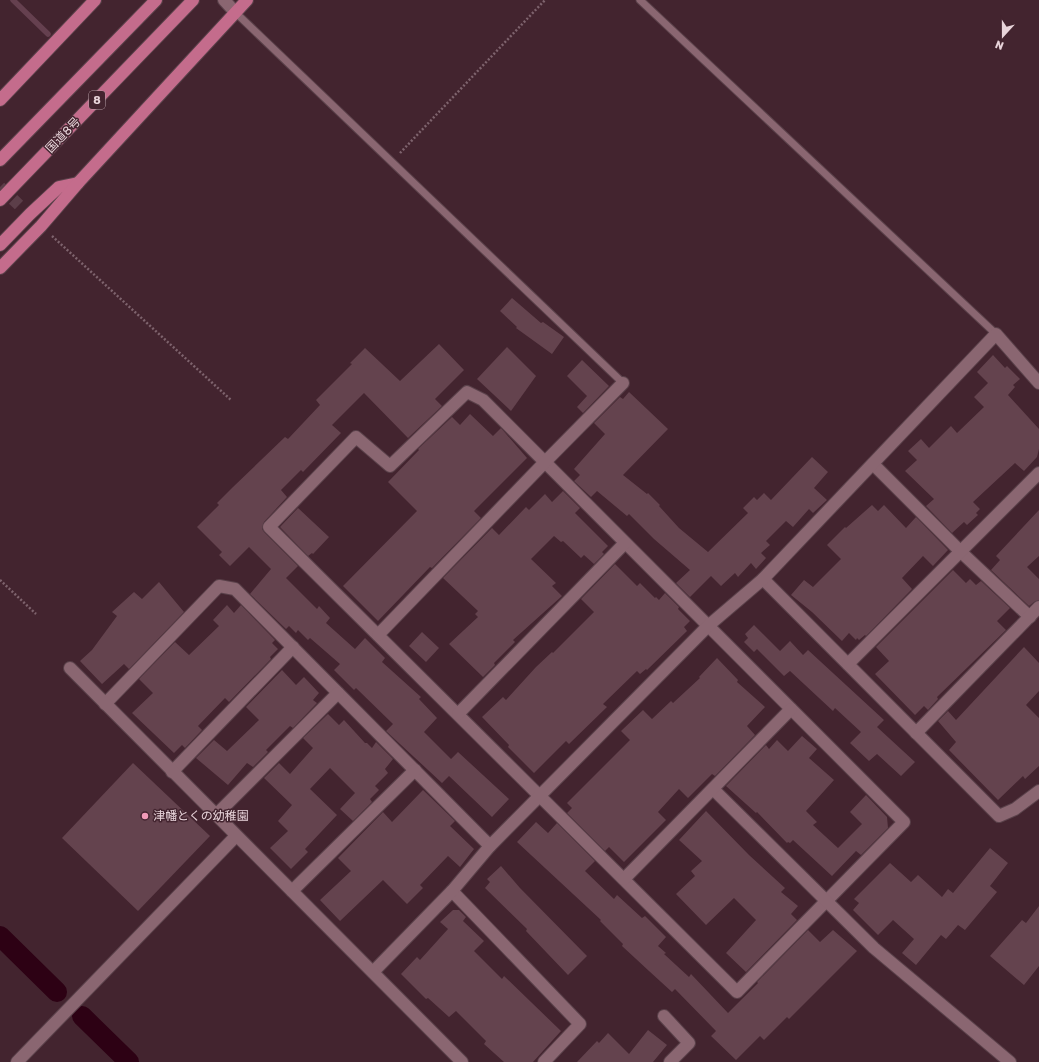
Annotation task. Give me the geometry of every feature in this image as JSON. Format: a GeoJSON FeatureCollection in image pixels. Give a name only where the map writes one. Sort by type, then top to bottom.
{"type":"FeatureCollection","features":[{"type":"Feature","properties":{"kind":"highway"},"geometry":{"type":"LineString","coordinates":[[0,100],[95,0]]}},
{"type":"Feature","properties":{"kind":"highway","name":"8"},"geometry":{"type":"LineString","coordinates":[[0,160],[156,0]]}},
{"type":"Feature","properties":{"kind":"highway","name":"国道8号"},"geometry":{"type":"LineString","coordinates":[[0,200],[193,0]]}},
{"type":"Feature","properties":{"kind":"highway"},"geometry":{"type":"LineString","coordinates":[[0,268],[41,226],[78,183],[247,0]]}},
{"type":"Feature","properties":{"kind":"highway"},"geometry":{"type":"LineString","coordinates":[[0,245],[59,187],[78,183]]}},
{"type":"Feature","properties":{"kind":"street"},"geometry":{"type":"LineString","coordinates":[[224,0],[235,12]]}},
{"type":"Feature","properties":{"kind":"street"},"geometry":{"type":"LineString","coordinates":[[373,972],[452,892],[490,846],[708,626],[763,579],[996,334],[1039,383]]}},
{"type":"Feature","properties":{"kind":"street"},"geometry":{"type":"LineString","coordinates":[[378,635],[623,383]]}},
{"type":"Feature","properties":{"kind":"street"},"geometry":{"type":"LineString","coordinates":[[467,392],[483,400],[545,462],[904,822],[738,992],[269,527],[356,437],[390,466],[467,392]]}},
{"type":"Feature","properties":{"kind":"street"},"geometry":{"type":"LineString","coordinates":[[873,464],[961,552],[1030,617]]}},
{"type":"Feature","properties":{"kind":"street"},"geometry":{"type":"LineString","coordinates":[[848,664],[1039,473]]}},
{"type":"Feature","properties":{"kind":"street"},"geometry":{"type":"LineString","coordinates":[[458,714],[625,543]]}},
{"type":"Feature","properties":{"kind":"street"},"geometry":{"type":"LineString","coordinates":[[763,579],[999,816],[1015,809],[1039,791]]}},
{"type":"Feature","properties":{"kind":"street"},"geometry":{"type":"LineString","coordinates":[[105,704],[219,586],[235,589],[490,846]]}},
{"type":"Feature","properties":{"kind":"street"},"geometry":{"type":"LineString","coordinates":[[916,733],[1039,607]]}},
{"type":"Feature","properties":{"kind":"street"},"geometry":{"type":"LineString","coordinates":[[172,772],[293,647]]}},
{"type":"Feature","properties":{"kind":"street"},"geometry":{"type":"LineString","coordinates":[[70,668],[462,1062]]}},
{"type":"Feature","properties":{"kind":"street"},"geometry":{"type":"LineString","coordinates":[[216,815],[338,693]]}},
{"type":"Feature","properties":{"kind":"street"},"geometry":{"type":"LineString","coordinates":[[624,879],[791,709]]}},
{"type":"Feature","properties":{"kind":"street"},"geometry":{"type":"LineString","coordinates":[[292,891],[415,770]]}},
{"type":"Feature","properties":{"kind":"street"},"geometry":{"type":"LineString","coordinates":[[713,789],[874,948],[1010,1062]]}},
{"type":"Feature","properties":{"kind":"street"},"geometry":{"type":"LineString","coordinates":[[17,1062],[236,836]]}},
{"type":"Feature","properties":{"kind":"street"},"geometry":{"type":"LineString","coordinates":[[452,892],[580,1024],[544,1062]]}},
{"type":"Feature","properties":{"kind":"street"},"geometry":{"type":"LineString","coordinates":[[664,1016],[689,1043],[670,1062]]}},
{"type":"Feature","properties":{"kind":"lane"},"geometry":{"type":"LineString","coordinates":[[640,0],[996,334]]}},
{"type":"Feature","properties":{"kind":"lane"},"geometry":{"type":"LineString","coordinates":[[235,12],[623,383]]}},
{"type":"Feature","properties":{"kind":"path"},"geometry":{"type":"LineString","coordinates":[[392,162],[544,0]]}},
{"type":"Feature","properties":{"kind":"path"},"geometry":{"type":"LineString","coordinates":[[41,226],[231,400]]}},
{"type":"Feature","properties":{"kind":"path"},"geometry":{"type":"LineString","coordinates":[[0,580],[36,614]]}},
{"type":"Feature","properties":{"kind":"building"},"geometry":{"type":"Polygon","coordinates":[[[512,298],[541,323],[543,322],[564,337],[552,354],[516,328],[517,327],[500,311],[512,298]]]}},
{"type":"Feature","properties":{"kind":"building"},"geometry":{"type":"Polygon","coordinates":[[[439,344],[464,370],[435,399],[442,406],[408,438],[364,393],[332,425],[341,433],[303,472],[301,470],[281,490],[287,497],[264,522],[262,529],[298,566],[286,578],[317,609],[319,606],[330,618],[326,623],[355,649],[365,638],[385,658],[382,662],[421,697],[419,699],[437,718],[424,732],[451,759],[458,752],[509,799],[492,817],[449,776],[442,783],[386,731],[393,724],[356,688],[354,690],[334,670],[340,664],[310,638],[308,640],[298,630],[296,633],[289,626],[286,629],[250,594],[271,569],[249,547],[230,566],[219,555],[222,552],[197,527],[219,505],[217,503],[233,487],[285,437],[288,439],[320,405],[316,400],[352,364],[350,363],[365,348],[400,381],[439,344]]]}},
{"type":"Feature","properties":{"kind":"building"},"geometry":{"type":"Polygon","coordinates":[[[507,347],[536,376],[511,411],[477,379],[507,347]]]}},
{"type":"Feature","properties":{"kind":"building"},"geometry":{"type":"Polygon","coordinates":[[[993,355],[1005,368],[1007,366],[1020,379],[1013,385],[1015,387],[1008,395],[1039,429],[1039,449],[1037,457],[1024,471],[1015,463],[973,502],[980,509],[976,513],[978,515],[967,525],[964,522],[952,533],[926,506],[934,499],[905,471],[917,460],[908,451],[921,439],[929,448],[951,426],[957,433],[984,407],[974,397],[988,383],[977,372],[993,355]]]}},
{"type":"Feature","properties":{"kind":"building"},"geometry":{"type":"Polygon","coordinates":[[[582,360],[609,386],[583,413],[577,407],[587,396],[567,376],[582,360]]]}},
{"type":"Feature","properties":{"kind":"building"},"geometry":{"type":"Polygon","coordinates":[[[629,392],[668,429],[623,475],[647,494],[648,493],[679,528],[708,552],[748,513],[743,508],[754,497],[757,500],[764,493],[771,500],[812,457],[828,472],[814,488],[827,500],[813,513],[809,509],[793,527],[786,521],[766,541],[770,545],[761,553],[766,558],[756,569],[751,563],[738,577],[735,573],[721,586],[711,576],[690,597],[676,583],[690,570],[654,539],[629,514],[627,516],[597,491],[591,497],[574,481],[580,475],[574,469],[605,434],[594,423],[620,397],[623,399],[629,392]]]}},
{"type":"Feature","properties":{"kind":"building"},"geometry":{"type":"Polygon","coordinates":[[[470,414],[493,436],[501,428],[527,458],[474,511],[481,518],[432,568],[430,567],[378,621],[343,586],[417,511],[388,482],[419,450],[418,449],[452,417],[460,425],[470,414]]]}},
{"type":"Feature","properties":{"kind":"building"},"geometry":{"type":"Polygon","coordinates":[[[563,491],[580,508],[575,513],[608,546],[602,552],[604,554],[594,564],[584,555],[581,558],[563,541],[561,542],[554,536],[531,559],[556,583],[552,586],[562,596],[513,640],[515,642],[494,663],[495,665],[483,677],[449,644],[478,617],[475,614],[478,611],[443,578],[492,528],[499,535],[526,507],[529,510],[545,494],[552,502],[563,491]]]}},
{"type":"Feature","properties":{"kind":"building"},"geometry":{"type":"Polygon","coordinates":[[[872,505],[878,511],[884,505],[906,528],[916,517],[948,550],[933,566],[923,556],[902,578],[912,589],[866,636],[865,635],[859,640],[857,638],[856,640],[849,633],[842,641],[812,612],[791,595],[804,580],[813,587],[841,559],[827,545],[845,527],[846,528],[872,505]]]}},
{"type":"Feature","properties":{"kind":"building"},"geometry":{"type":"Polygon","coordinates":[[[298,508],[329,537],[313,554],[312,553],[308,556],[280,527],[298,508]]]}},
{"type":"Feature","properties":{"kind":"building"},"geometry":{"type":"Polygon","coordinates":[[[1039,510],[1039,556],[1027,567],[1039,579],[1039,600],[1029,606],[991,570],[1000,560],[996,556],[1039,510]]]}},
{"type":"Feature","properties":{"kind":"building"},"geometry":{"type":"Polygon","coordinates":[[[615,564],[637,586],[640,583],[655,598],[656,597],[659,600],[665,593],[690,621],[684,627],[687,631],[647,670],[646,669],[640,674],[637,671],[603,704],[607,707],[569,744],[566,741],[534,773],[508,747],[509,745],[482,717],[503,697],[506,700],[536,667],[552,652],[553,653],[594,612],[581,599],[615,564]]]}},
{"type":"Feature","properties":{"kind":"building"},"geometry":{"type":"Polygon","coordinates":[[[953,570],[966,583],[970,579],[976,585],[981,581],[1010,608],[997,621],[1006,630],[937,697],[938,699],[928,710],[924,706],[915,715],[875,674],[889,661],[876,647],[953,570]]]}},
{"type":"Feature","properties":{"kind":"building"},"geometry":{"type":"Polygon","coordinates":[[[159,582],[184,612],[129,669],[124,664],[102,684],[80,661],[92,650],[117,616],[112,612],[134,592],[142,599],[159,582]]]}},
{"type":"Feature","properties":{"kind":"building"},"geometry":{"type":"Polygon","coordinates":[[[227,605],[234,613],[241,605],[275,640],[272,643],[278,649],[270,657],[271,659],[229,702],[225,698],[198,726],[202,730],[185,748],[182,745],[174,753],[132,713],[153,693],[139,679],[175,642],[189,655],[219,626],[213,620],[227,605]]]}},
{"type":"Feature","properties":{"kind":"building"},"geometry":{"type":"Polygon","coordinates":[[[754,625],[780,651],[790,641],[803,655],[808,650],[884,720],[877,727],[915,762],[901,776],[877,754],[869,761],[850,743],[861,732],[835,708],[833,711],[790,671],[784,676],[757,649],[754,652],[744,642],[748,638],[745,634],[754,625]]]}},
{"type":"Feature","properties":{"kind":"building"},"geometry":{"type":"Polygon","coordinates":[[[422,632],[439,648],[426,662],[409,646],[422,632]]]}},
{"type":"Feature","properties":{"kind":"building"},"geometry":{"type":"Polygon","coordinates":[[[1024,647],[1039,663],[1039,691],[1026,705],[1039,718],[1039,766],[1025,779],[1023,776],[998,800],[949,750],[956,742],[938,721],[948,711],[956,720],[1024,647]]]}},
{"type":"Feature","properties":{"kind":"building"},"geometry":{"type":"Polygon","coordinates":[[[717,658],[738,680],[737,682],[765,707],[747,726],[755,735],[715,776],[712,774],[688,798],[679,789],[658,812],[666,820],[624,862],[609,847],[605,851],[567,813],[572,808],[567,803],[630,740],[621,731],[643,710],[652,719],[671,701],[673,703],[700,678],[699,677],[717,658]]]}},
{"type":"Feature","properties":{"kind":"building"},"geometry":{"type":"Polygon","coordinates":[[[282,670],[296,685],[304,677],[319,693],[313,700],[317,703],[293,728],[290,726],[266,750],[268,752],[253,767],[247,763],[228,785],[196,758],[214,740],[227,751],[259,720],[246,707],[282,670]]]}},
{"type":"Feature","properties":{"kind":"building"},"geometry":{"type":"Polygon","coordinates":[[[328,714],[339,725],[344,720],[365,743],[372,748],[376,742],[393,759],[385,769],[388,773],[375,786],[379,790],[370,799],[372,802],[353,821],[340,809],[355,793],[330,768],[310,789],[337,815],[305,849],[308,852],[291,869],[270,848],[288,831],[278,821],[292,805],[264,778],[279,763],[290,774],[313,748],[303,738],[328,714]]]}},
{"type":"Feature","properties":{"kind":"building"},"geometry":{"type":"Polygon","coordinates":[[[802,736],[817,749],[809,758],[834,780],[806,811],[817,822],[813,825],[838,848],[862,824],[850,812],[866,795],[887,817],[888,828],[861,855],[856,851],[832,876],[793,840],[790,843],[787,843],[757,812],[756,813],[726,786],[766,745],[769,749],[777,740],[788,751],[802,736]]]}},
{"type":"Feature","properties":{"kind":"building"},"geometry":{"type":"Polygon","coordinates":[[[133,763],[210,836],[138,911],[62,838],[133,763]]]}},
{"type":"Feature","properties":{"kind":"building"},"geometry":{"type":"Polygon","coordinates":[[[423,790],[455,821],[450,826],[474,849],[460,867],[448,856],[420,885],[423,888],[407,904],[383,880],[340,921],[320,900],[351,871],[338,858],[383,812],[392,822],[423,790]]]}},
{"type":"Feature","properties":{"kind":"building"},"geometry":{"type":"Polygon","coordinates":[[[706,811],[749,855],[785,888],[781,892],[798,906],[791,914],[797,920],[746,972],[726,953],[756,920],[734,898],[706,925],[676,894],[695,876],[691,871],[702,861],[679,840],[706,811]]]}},
{"type":"Feature","properties":{"kind":"building"},"geometry":{"type":"Polygon","coordinates":[[[536,822],[548,833],[557,823],[595,861],[585,871],[614,899],[617,895],[642,918],[645,916],[666,937],[658,946],[666,953],[664,954],[689,977],[691,974],[728,1013],[808,930],[820,942],[833,930],[857,951],[789,1019],[787,1017],[764,1040],[760,1036],[736,1060],[711,1036],[716,1031],[675,989],[672,992],[622,946],[623,944],[600,921],[601,920],[517,842],[536,822]]]}},
{"type":"Feature","properties":{"kind":"building"},"geometry":{"type":"Polygon","coordinates":[[[990,848],[1008,863],[990,886],[997,892],[965,930],[958,925],[946,939],[941,935],[916,965],[902,953],[914,939],[893,920],[878,935],[853,910],[859,903],[854,899],[890,863],[911,882],[918,875],[942,897],[948,889],[953,893],[990,848]]]}},
{"type":"Feature","properties":{"kind":"building"},"geometry":{"type":"Polygon","coordinates":[[[501,866],[520,888],[587,956],[568,975],[526,931],[527,929],[485,888],[490,882],[487,879],[501,866]]]}},
{"type":"Feature","properties":{"kind":"building"},"geometry":{"type":"Polygon","coordinates":[[[1039,906],[1039,966],[1024,985],[990,956],[1022,920],[1026,923],[1039,906]]]}},
{"type":"Feature","properties":{"kind":"building"},"geometry":{"type":"Polygon","coordinates":[[[453,910],[459,910],[466,917],[463,921],[484,941],[474,951],[502,979],[504,976],[561,1031],[533,1062],[504,1062],[484,1044],[486,1041],[456,1011],[449,1017],[428,998],[426,999],[401,974],[417,957],[420,960],[448,929],[440,922],[453,910]]]}},
{"type":"Feature","properties":{"kind":"building"},"geometry":{"type":"Polygon","coordinates":[[[648,1030],[667,1045],[653,1062],[577,1062],[597,1041],[599,1043],[608,1033],[629,1054],[648,1030]]]}},
{"type":"Feature","properties":{"kind":"waterway"},"geometry":{"type":"LineString","coordinates":[[13,0],[48,34]]}},
{"type":"Feature","properties":{"kind":"waterway"},"geometry":{"type":"LineString","coordinates":[[0,936],[57,992]]}},
{"type":"Feature","properties":{"kind":"waterway"},"geometry":{"type":"LineString","coordinates":[[82,1016],[129,1062]]}},
{"type":"Feature","properties":{"kind":"tunnel"},"geometry":{"type":"LineString","coordinates":[[0,187],[19,205]]}},
{"type":"Feature","properties":{"kind":"place","name":"津幡とくの幼稚園"},"geometry":{"type":"Point","coordinates":[145,816]}}]}
